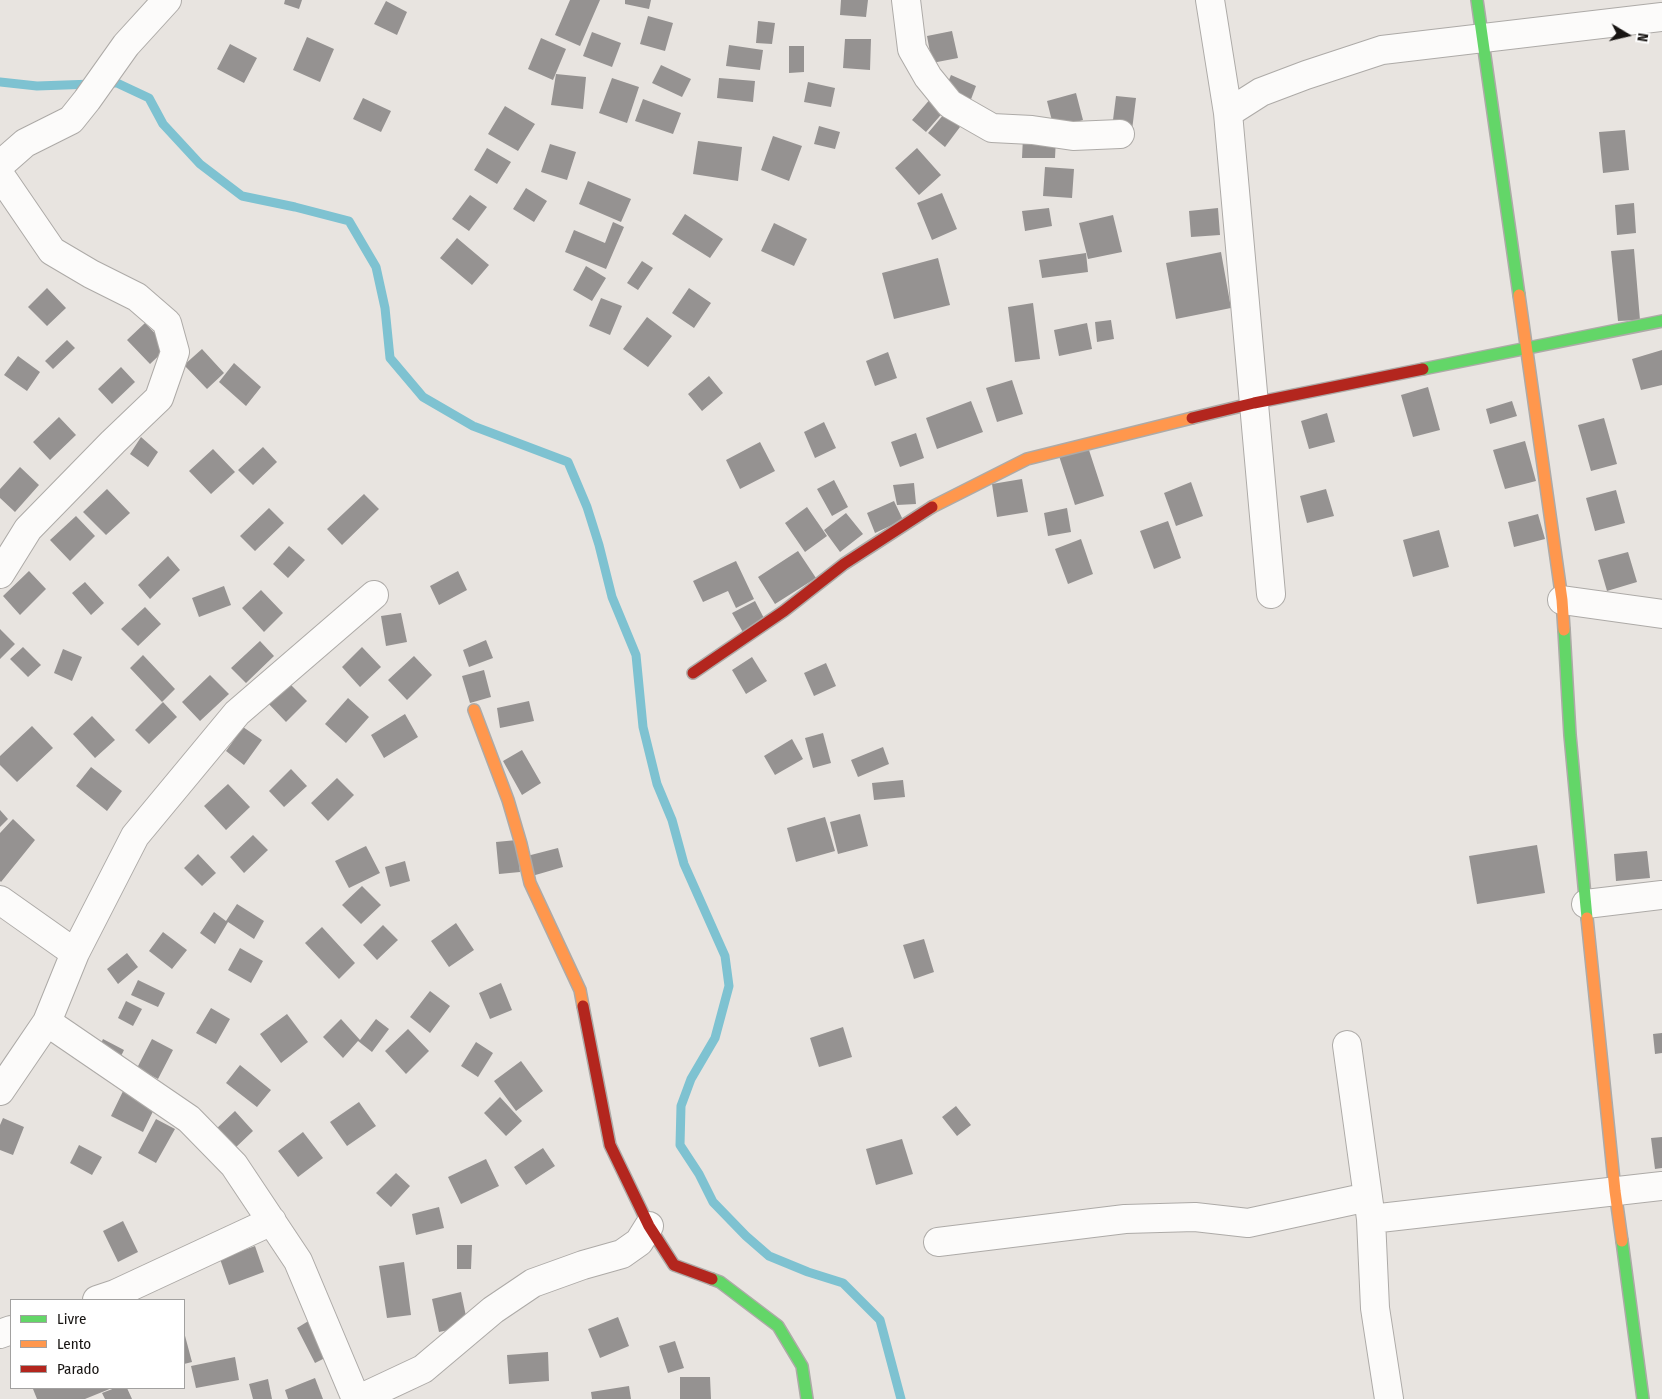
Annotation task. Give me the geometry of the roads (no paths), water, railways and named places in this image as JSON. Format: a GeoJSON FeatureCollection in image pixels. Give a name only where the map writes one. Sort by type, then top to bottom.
{"type":"FeatureCollection","features":[{"type":"Feature","properties":{"kind":"street"},"geometry":{"type":"LineString","coordinates":[[0,165],[24,143],[71,120],[126,45],[167,0]]}},
{"type":"Feature","properties":{"kind":"street"},"geometry":{"type":"LineString","coordinates":[[906,0],[912,49],[928,77],[950,104],[992,128],[1032,130],[1073,136],[1120,134]]}},
{"type":"Feature","properties":{"kind":"street"},"geometry":{"type":"LineString","coordinates":[[1210,0],[1228,113],[1270,594]]}},
{"type":"Feature","properties":{"kind":"street"},"geometry":{"type":"LineString","coordinates":[[1476,0],[1562,600],[1570,735],[1586,904],[1615,1191],[1642,1399]]}},
{"type":"Feature","properties":{"kind":"street"},"geometry":{"type":"LineString","coordinates":[[1228,113],[1261,92],[1382,50],[1662,17]]}},
{"type":"Feature","properties":{"kind":"street"},"geometry":{"type":"LineString","coordinates":[[0,175],[52,251],[91,274],[137,297],[167,323],[175,352],[159,398],[28,529],[0,574]]}},
{"type":"Feature","properties":{"kind":"street"},"geometry":{"type":"LineString","coordinates":[[693,673],[784,612],[844,564],[937,504],[1027,459],[1254,403],[1662,321]]}},
{"type":"Feature","properties":{"kind":"street"},"geometry":{"type":"LineString","coordinates":[[0,1091],[47,1022],[75,954],[135,836],[230,720],[374,595]]}},
{"type":"Feature","properties":{"kind":"street"},"geometry":{"type":"LineString","coordinates":[[1562,600],[1662,614]]}},
{"type":"Feature","properties":{"kind":"street"},"geometry":{"type":"LineString","coordinates":[[474,710],[508,800],[530,883],[580,990],[610,1145],[649,1226],[674,1265],[720,1282],[778,1326],[802,1366],[807,1399]]}},
{"type":"Feature","properties":{"kind":"street"},"geometry":{"type":"LineString","coordinates":[[1586,904],[1662,895]]}},
{"type":"Feature","properties":{"kind":"street"},"geometry":{"type":"LineString","coordinates":[[0,900],[75,954]]}},
{"type":"Feature","properties":{"kind":"street"},"geometry":{"type":"LineString","coordinates":[[47,1022],[189,1119],[234,1164],[298,1261],[358,1399],[423,1369],[493,1310],[533,1283],[583,1265],[622,1254],[638,1242],[649,1226]]}},
{"type":"Feature","properties":{"kind":"street"},"geometry":{"type":"LineString","coordinates":[[1347,1045],[1369,1208],[1375,1308],[1390,1399]]}},
{"type":"Feature","properties":{"kind":"street"},"geometry":{"type":"LineString","coordinates":[[938,1242],[1125,1219],[1195,1217],[1248,1223],[1369,1208],[1662,1186]]}},
{"type":"Feature","properties":{"kind":"street"},"geometry":{"type":"LineString","coordinates":[[100,1299],[115,1294],[272,1221]]}},
{"type":"Feature","properties":{"kind":"waterway"},"geometry":{"type":"LineString","coordinates":[[0,82],[37,86],[93,84]]}},
{"type":"Feature","properties":{"kind":"waterway"},"geometry":{"type":"LineString","coordinates":[[106,83],[117,83],[149,98],[163,124],[200,164],[242,196],[349,221],[376,267],[385,308],[390,358],[423,397],[473,426],[568,462],[587,507],[612,597],[636,655],[643,727],[657,784],[672,820],[684,864],[725,956],[729,986],[715,1038],[691,1079],[681,1106],[680,1145],[699,1174],[713,1202],[746,1236],[769,1256],[808,1272],[843,1283],[880,1320],[901,1399]]}}]}
